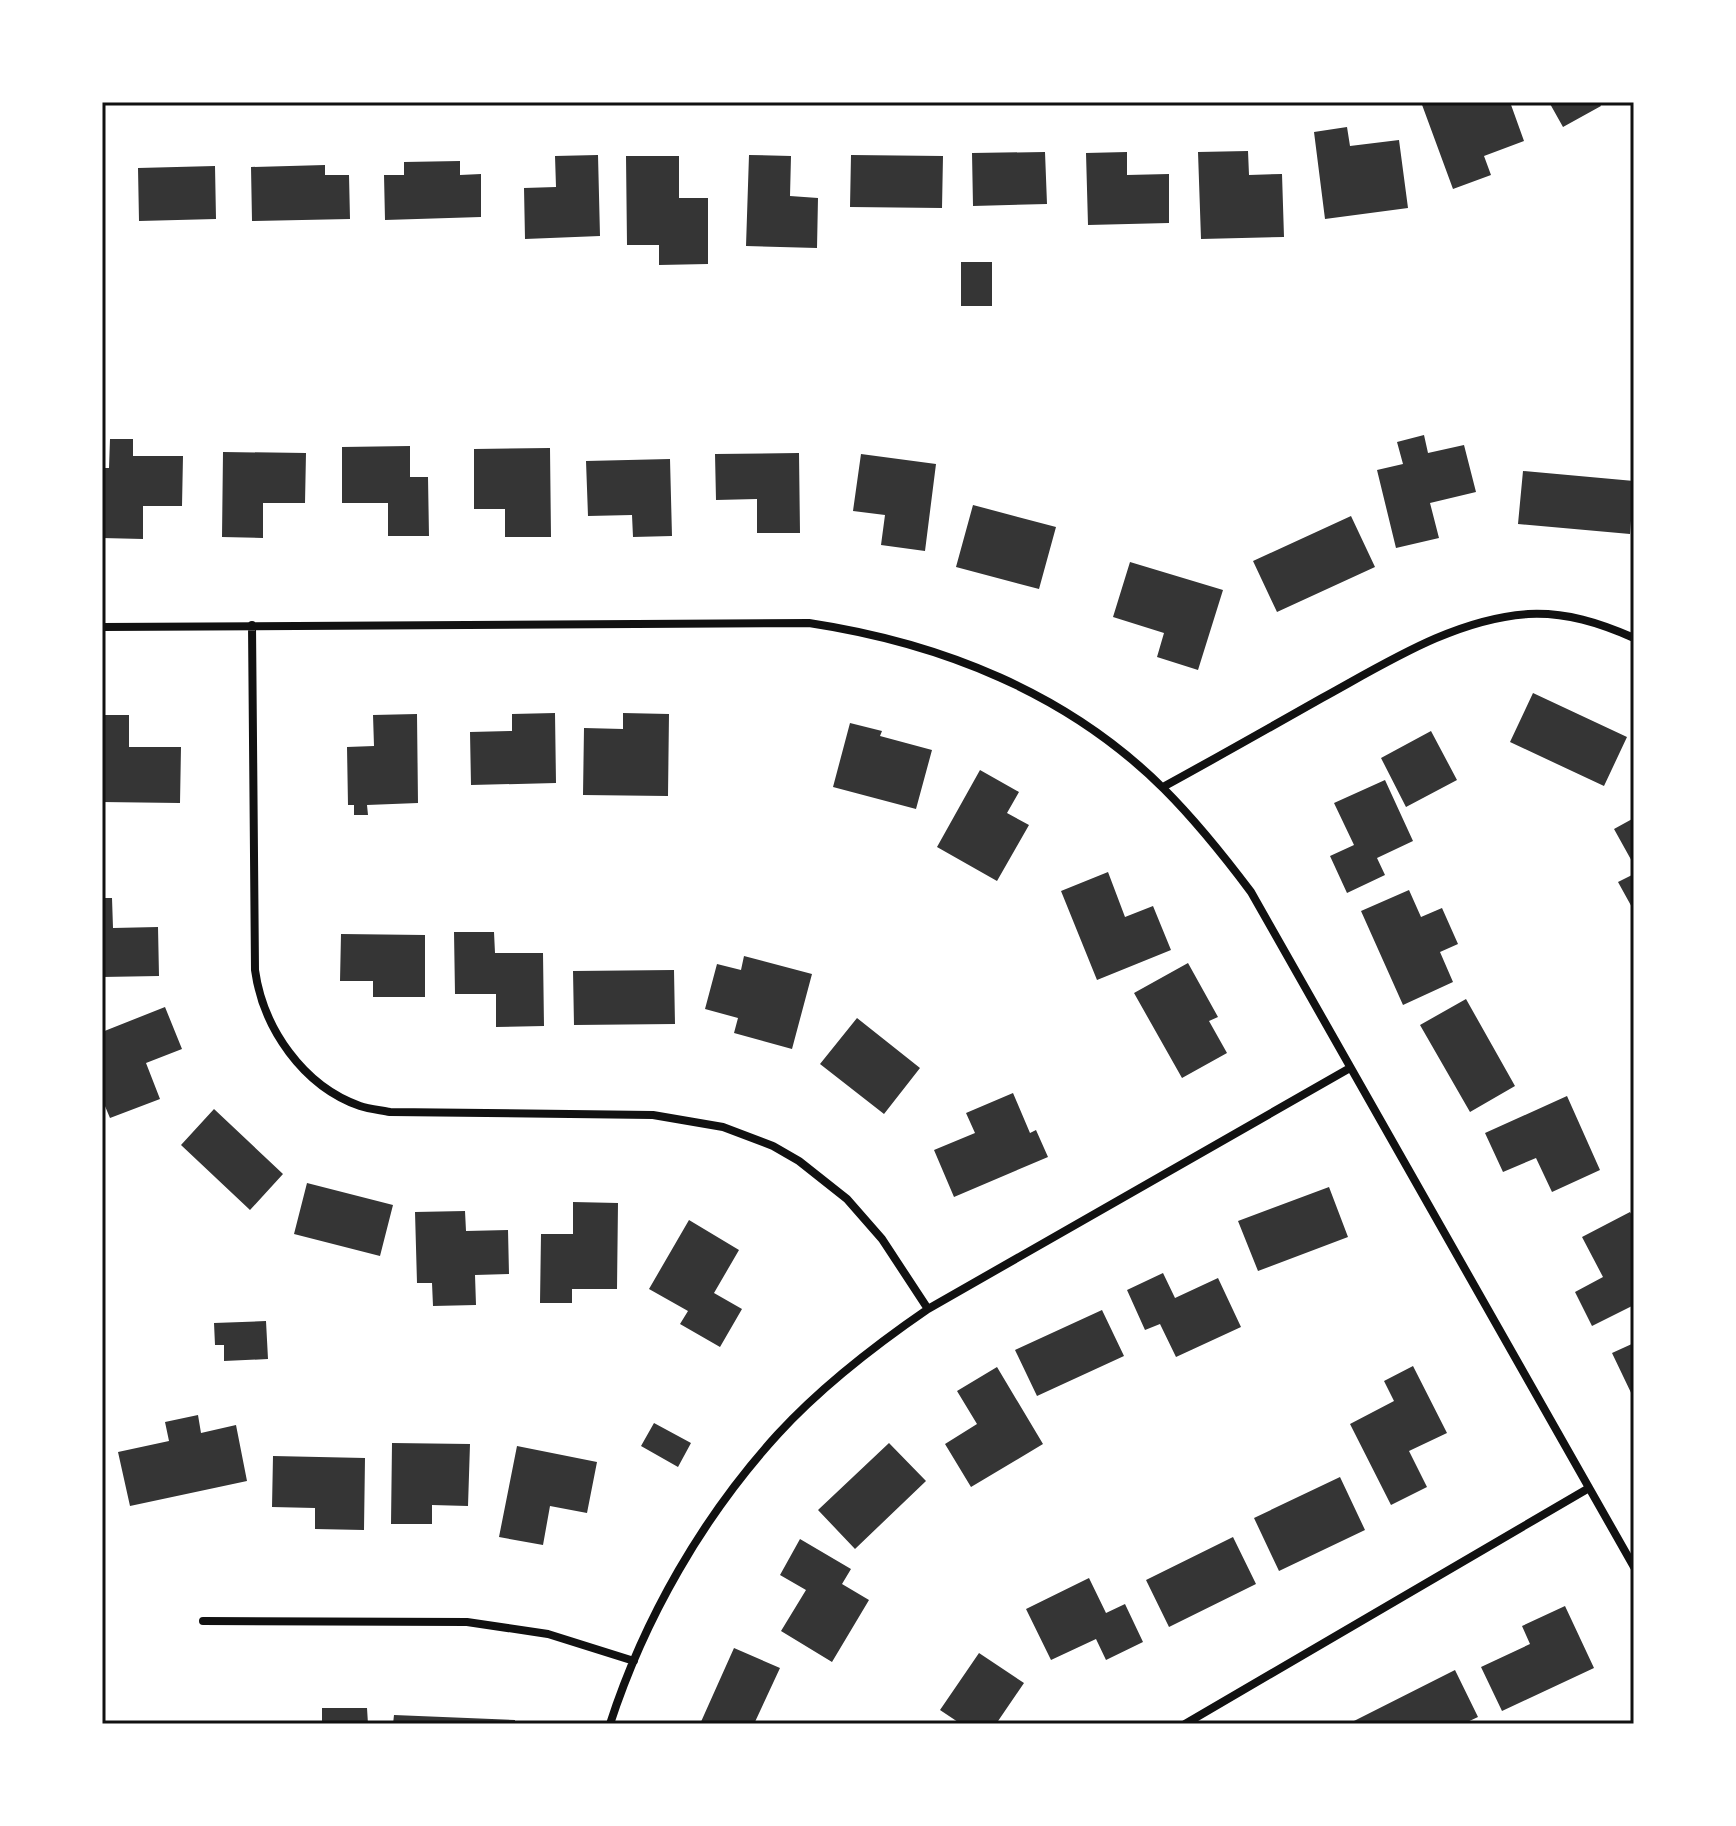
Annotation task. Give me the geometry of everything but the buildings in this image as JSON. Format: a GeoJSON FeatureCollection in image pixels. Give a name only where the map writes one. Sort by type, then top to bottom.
{"type":"FeatureCollection","features":[{"type":"Feature","properties":{"kind":"street"},"geometry":{"type":"LineString","coordinates":[[1163,787],[1397,656],[1483,621],[1531,614],[1557,614],[1600,623],[1634,638]]}},
{"type":"Feature","properties":{"kind":"street"},"geometry":{"type":"LineString","coordinates":[[102,627],[809,623],[862,631],[944,654],[1022,686],[1096,731],[1163,787],[1209,837],[1251,892],[1634,1567]]}},
{"type":"Feature","properties":{"kind":"street"},"geometry":{"type":"LineString","coordinates":[[252,625],[255,970],[264,1011],[285,1049],[303,1070],[335,1095],[362,1107],[390,1112],[653,1115],[723,1127],[773,1146],[799,1161],[847,1199],[882,1239],[928,1309]]}},
{"type":"Feature","properties":{"kind":"street"},"geometry":{"type":"LineString","coordinates":[[610,1724],[634,1661],[674,1578],[724,1501],[778,1434],[839,1375],[928,1309],[1350,1068]]}},
{"type":"Feature","properties":{"kind":"street"},"geometry":{"type":"LineString","coordinates":[[1185,1724],[1589,1488]]}},
{"type":"Feature","properties":{"kind":"street"},"geometry":{"type":"LineString","coordinates":[[203,1621],[467,1622],[548,1634],[634,1661]]}}]}
